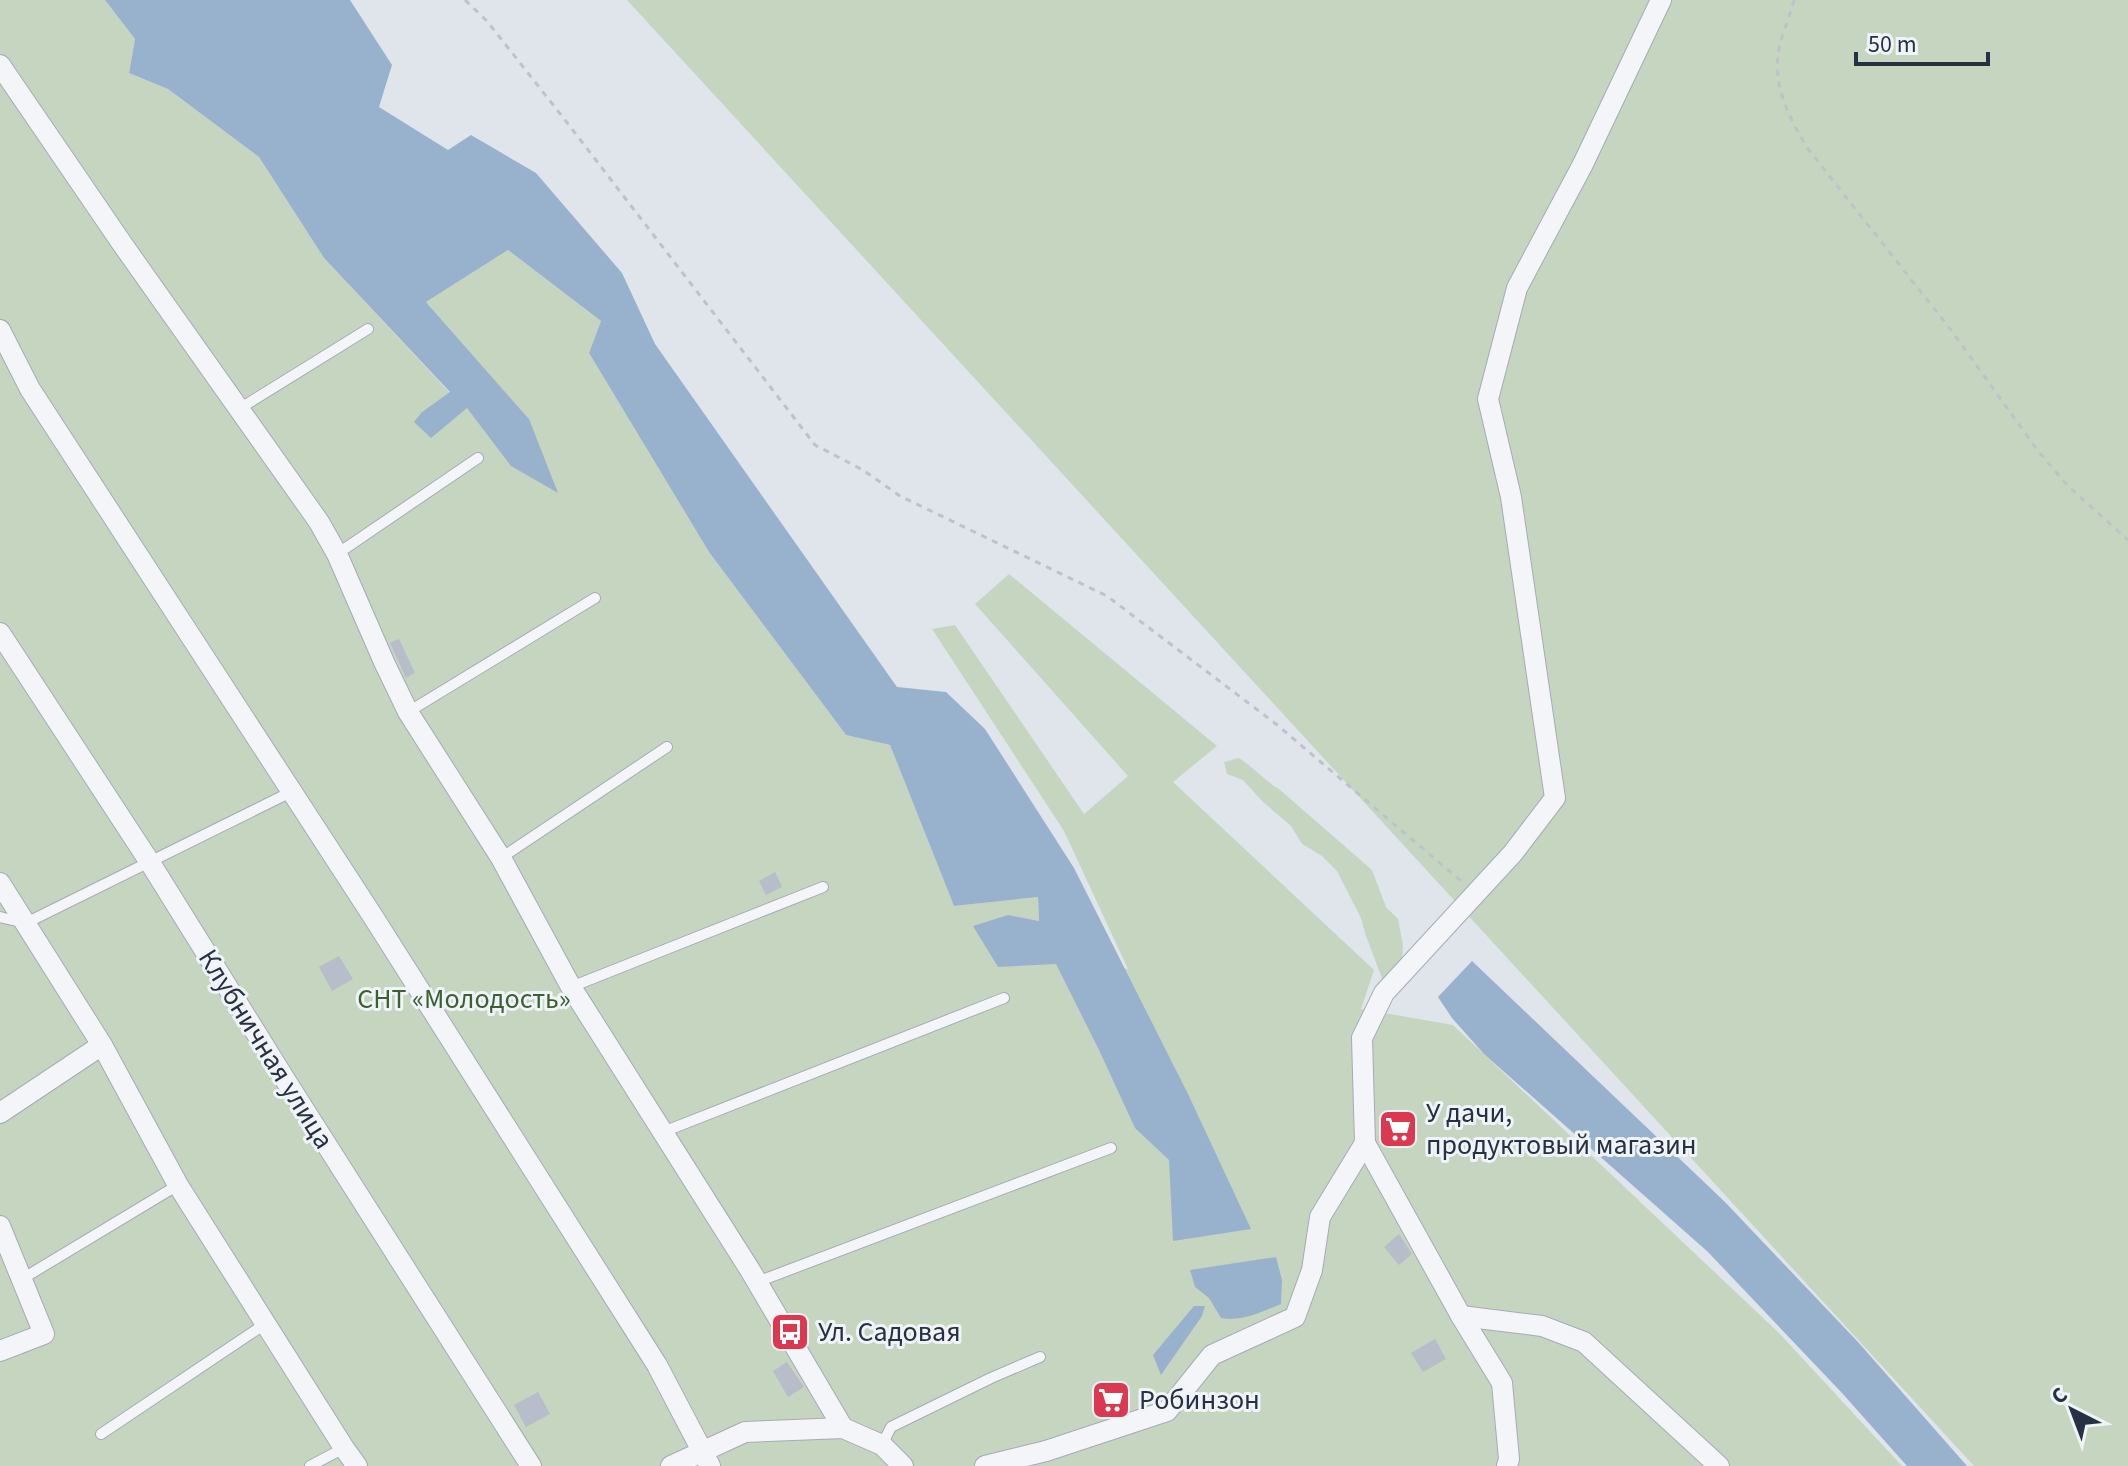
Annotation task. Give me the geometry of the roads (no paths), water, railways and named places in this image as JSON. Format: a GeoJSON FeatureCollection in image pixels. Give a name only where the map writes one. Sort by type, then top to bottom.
{"type":"FeatureCollection","features":[{"type":"Feature","properties":{"kind":"street"},"geometry":{"type":"LineString","coordinates":[[1510,1464],[1502,1383],[1365,1143],[1362,1038],[1384,993],[1513,853],[1555,798],[1511,497],[1488,399],[1517,288],[1583,164],[1661,0]]}},
{"type":"Feature","properties":{"kind":"street"},"geometry":{"type":"LineString","coordinates":[[0,65],[319,522],[337,554],[408,712],[501,858],[571,987],[757,1282],[843,1428]]}},
{"type":"Feature","properties":{"kind":"street"},"geometry":{"type":"LineString","coordinates":[[0,330],[30,389],[657,1365],[706,1459]]}},
{"type":"Feature","properties":{"kind":"street","name":"Клубничная улица"},"geometry":{"type":"LineString","coordinates":[[0,633],[149,861],[531,1466]]}},
{"type":"Feature","properties":{"kind":"street"},"geometry":{"type":"LineString","coordinates":[[0,883],[102,1045],[178,1185],[357,1466]]}},
{"type":"Feature","properties":{"kind":"street"},"geometry":{"type":"LineString","coordinates":[[0,1113],[102,1045]]}},
{"type":"Feature","properties":{"kind":"street"},"geometry":{"type":"LineString","coordinates":[[985,1466],[1046,1451],[1167,1411],[1212,1355],[1295,1317],[1312,1270],[1320,1217],[1365,1143]]}},
{"type":"Feature","properties":{"kind":"street"},"geometry":{"type":"LineString","coordinates":[[0,1226],[44,1334],[0,1351]]}},
{"type":"Feature","properties":{"kind":"street"},"geometry":{"type":"LineString","coordinates":[[1461,1316],[1542,1326],[1584,1342],[1719,1466]]}},
{"type":"Feature","properties":{"kind":"street"},"geometry":{"type":"LineString","coordinates":[[671,1466],[706,1459],[745,1432],[843,1428],[882,1445],[903,1466]]}},
{"type":"Feature","properties":{"kind":"lane"},"geometry":{"type":"LineString","coordinates":[[239,409],[368,329]]}},
{"type":"Feature","properties":{"kind":"lane"},"geometry":{"type":"LineString","coordinates":[[337,554],[478,458]]}},
{"type":"Feature","properties":{"kind":"lane"},"geometry":{"type":"LineString","coordinates":[[408,712],[595,598]]}},
{"type":"Feature","properties":{"kind":"lane"},"geometry":{"type":"LineString","coordinates":[[501,858],[667,747]]}},
{"type":"Feature","properties":{"kind":"lane"},"geometry":{"type":"LineString","coordinates":[[0,917],[26,923],[291,792]]}},
{"type":"Feature","properties":{"kind":"lane"},"geometry":{"type":"LineString","coordinates":[[571,987],[823,887]]}},
{"type":"Feature","properties":{"kind":"lane"},"geometry":{"type":"LineString","coordinates":[[663,1132],[1004,998]]}},
{"type":"Feature","properties":{"kind":"lane"},"geometry":{"type":"LineString","coordinates":[[757,1282],[1111,1148]]}},
{"type":"Feature","properties":{"kind":"lane"},"geometry":{"type":"LineString","coordinates":[[22,1279],[178,1185]]}},
{"type":"Feature","properties":{"kind":"lane"},"geometry":{"type":"LineString","coordinates":[[101,1434],[265,1324]]}},
{"type":"Feature","properties":{"kind":"lane"},"geometry":{"type":"LineString","coordinates":[[882,1445],[891,1427],[1040,1357]]}},
{"type":"Feature","properties":{"kind":"lane"},"geometry":{"type":"LineString","coordinates":[[310,1466],[344,1448]]}},
{"type":"Feature","properties":{"kind":"water"},"geometry":{"type":"Polygon","coordinates":[[[105,0],[350,0],[392,65],[379,107],[448,150],[471,135],[536,173],[622,273],[655,344],[897,687],[946,692],[985,729],[1074,868],[1188,1094],[1251,1229],[1173,1241],[1169,1160],[1135,1128],[1056,964],[998,967],[973,926],[1008,915],[1039,921],[1038,897],[954,906],[890,745],[846,735],[709,552],[589,353],[601,321],[508,250],[426,302],[529,419],[558,493],[511,466],[467,408],[431,438],[414,422],[422,412],[450,392],[324,258],[259,157],[168,89],[129,73],[135,39],[105,0]]]}},
{"type":"Feature","properties":{"kind":"water"},"geometry":{"type":"Polygon","coordinates":[[[1472,961],[1725,1202],[1858,1342],[1967,1466],[1907,1466],[1708,1252],[1484,1054],[1438,997],[1472,961]]]}},
{"type":"Feature","properties":{"kind":"water"},"geometry":{"type":"Polygon","coordinates":[[[1276,1257],[1282,1280],[1281,1304],[1236,1319],[1221,1318],[1209,1298],[1195,1287],[1190,1270],[1276,1257]]]}},
{"type":"Feature","properties":{"kind":"water"},"geometry":{"type":"Polygon","coordinates":[[[1194,1306],[1205,1306],[1202,1316],[1161,1375],[1153,1355],[1194,1306]]]}},
{"type":"Feature","properties":{"kind":"place","name":"У дачи, продуктовый магазин"},"geometry":{"type":"Point","coordinates":[1398,1129]}},
{"type":"Feature","properties":{"kind":"place","name":"Ул. Садовая"},"geometry":{"type":"Point","coordinates":[790,1332]}},
{"type":"Feature","properties":{"kind":"place","name":"Робинзон"},"geometry":{"type":"Point","coordinates":[1111,1400]}},
{"type":"Feature","properties":{"kind":"park label","name":"СНТ «Молодость»"},"geometry":{"type":"Point","coordinates":[464,999]}}]}
